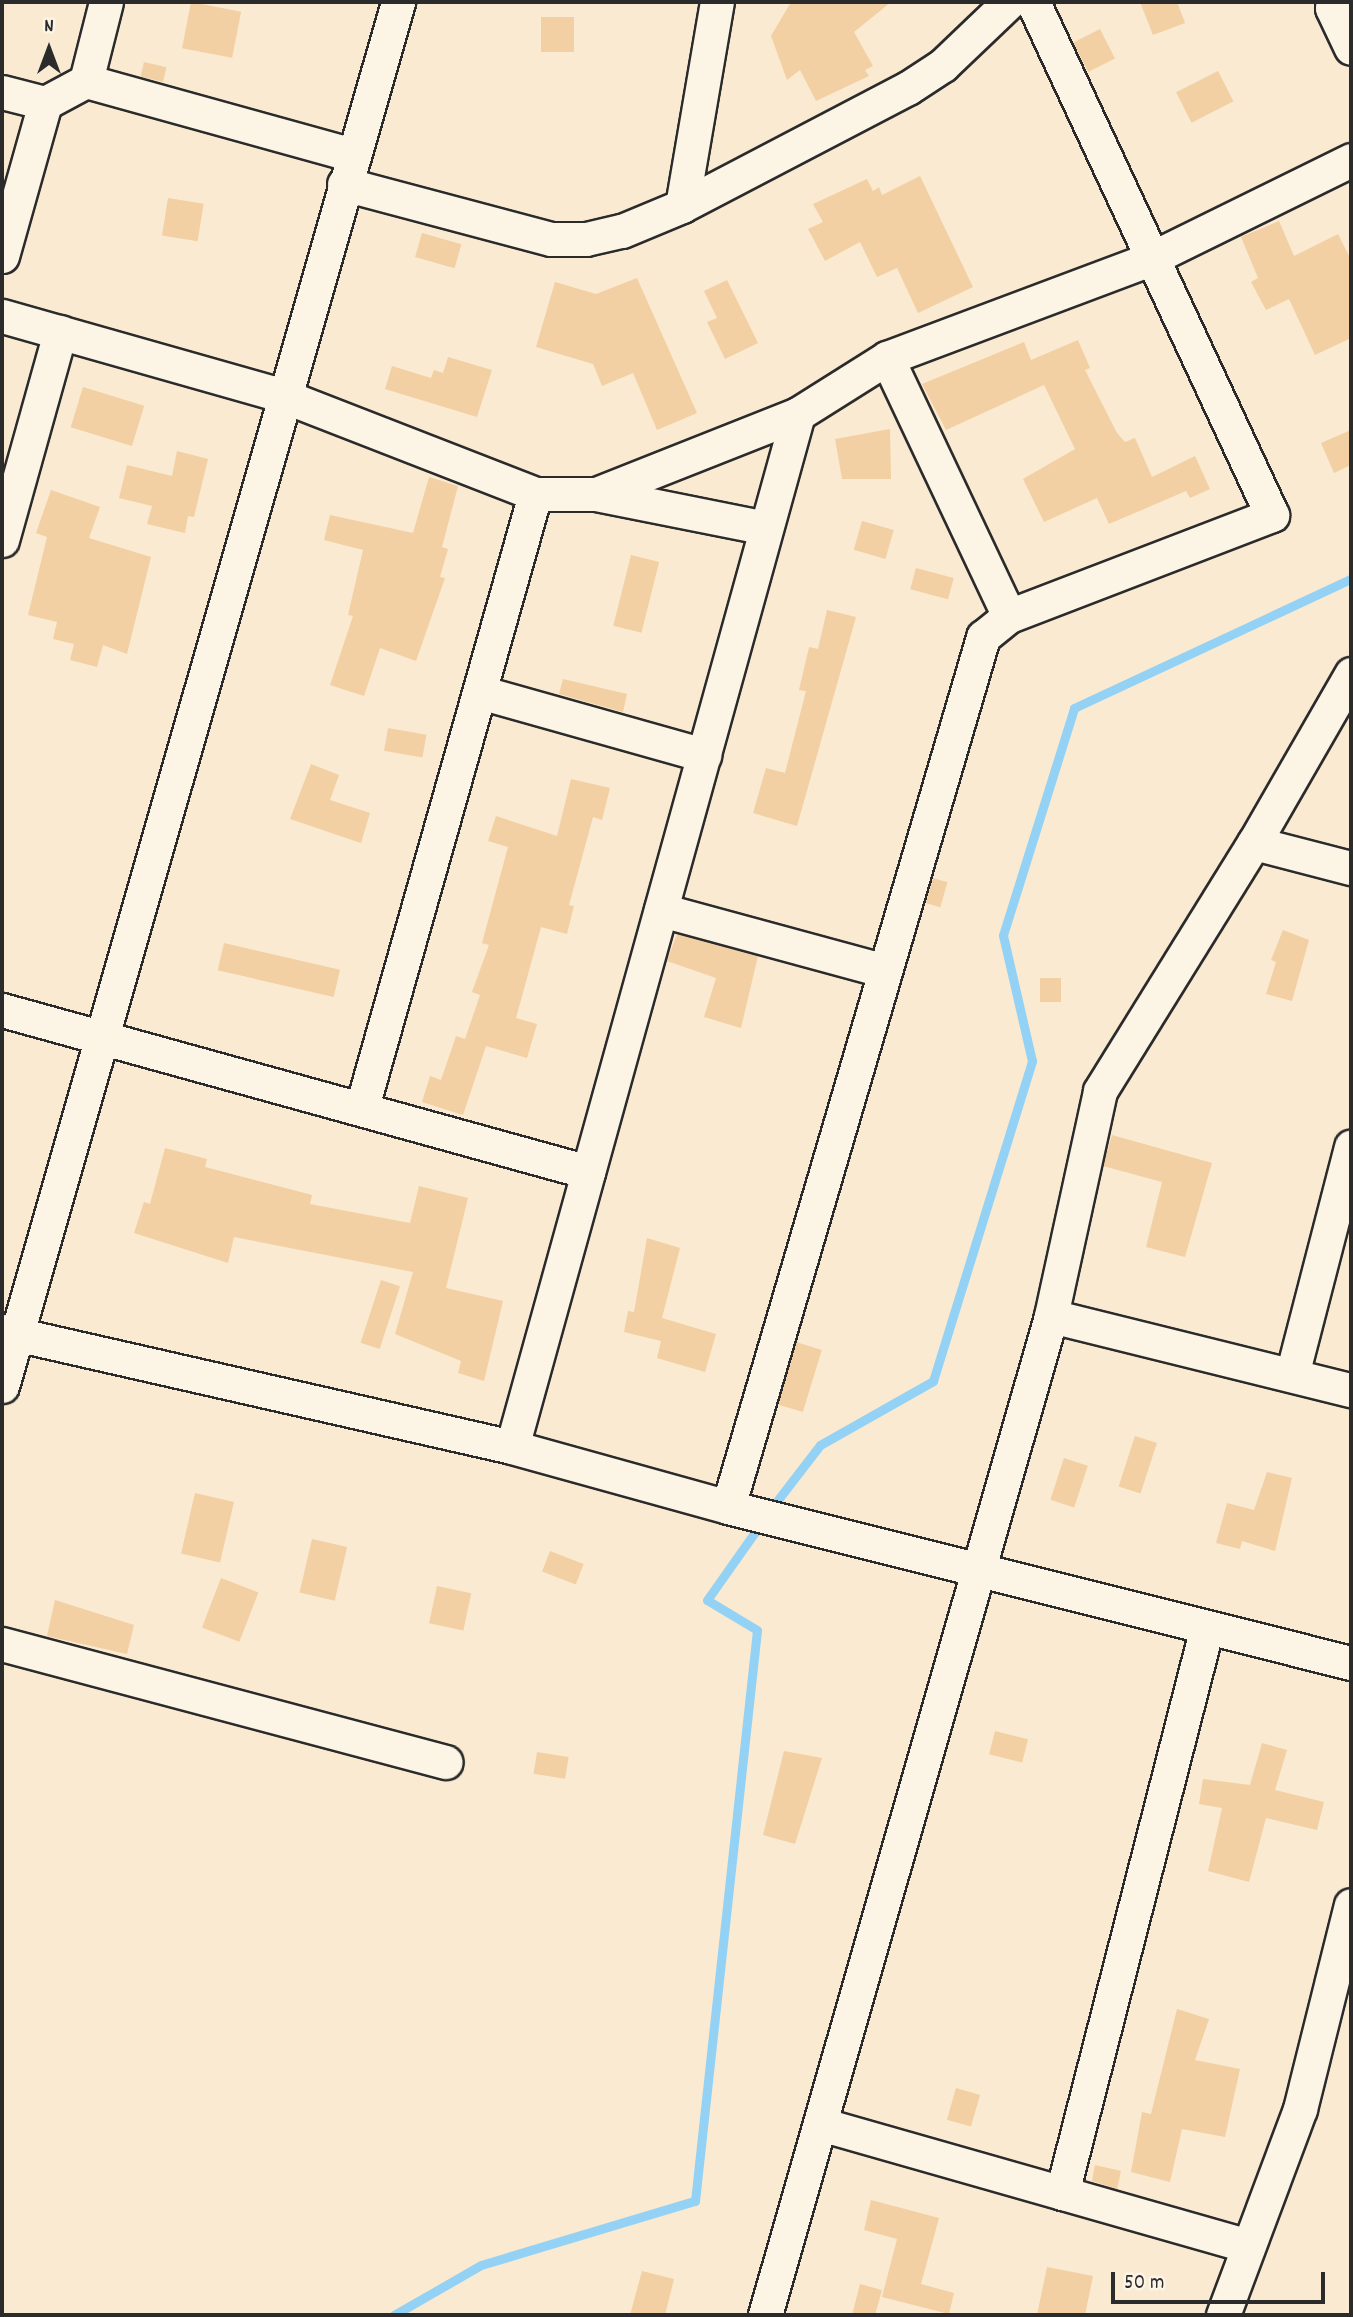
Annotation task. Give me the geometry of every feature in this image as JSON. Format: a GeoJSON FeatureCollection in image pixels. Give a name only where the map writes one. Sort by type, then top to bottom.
{"type":"FeatureCollection","features":[{"type":"Feature","properties":{"kind":"street"},"geometry":{"type":"LineString","coordinates":[[86,81],[106,2]]}},
{"type":"Feature","properties":{"kind":"street"},"geometry":{"type":"LineString","coordinates":[[2,1386],[9,1333],[103,1039],[348,170],[398,2]]}},
{"type":"Feature","properties":{"kind":"street"},"geometry":{"type":"LineString","coordinates":[[682,206],[717,2]]}},
{"type":"Feature","properties":{"kind":"street"},"geometry":{"type":"LineString","coordinates":[[2,92],[45,103],[86,81],[551,239],[586,239],[622,232],[682,206],[908,88],[943,65],[1010,2]]}},
{"type":"Feature","properties":{"kind":"street"},"geometry":{"type":"LineString","coordinates":[[728,1507],[983,637],[1009,616],[1272,515],[1150,259],[1033,2]]}},
{"type":"Feature","properties":{"kind":"street"},"geometry":{"type":"LineString","coordinates":[[1336,2],[1332,8],[1351,48]]}},
{"type":"Feature","properties":{"kind":"street"},"geometry":{"type":"LineString","coordinates":[[2,256],[45,103]]}},
{"type":"Feature","properties":{"kind":"street"},"geometry":{"type":"LineString","coordinates":[[596,494],[798,414],[887,359],[1150,259],[1351,160]]}},
{"type":"Feature","properties":{"kind":"street"},"geometry":{"type":"LineString","coordinates":[[2,316],[284,396],[535,494],[596,494],[766,528]]}},
{"type":"Feature","properties":{"kind":"street"},"geometry":{"type":"LineString","coordinates":[[2,540],[60,332]]}},
{"type":"Feature","properties":{"kind":"street"},"geometry":{"type":"LineString","coordinates":[[887,359],[1009,616]]}},
{"type":"Feature","properties":{"kind":"street"},"geometry":{"type":"LineString","coordinates":[[512,1447],[798,414]]}},
{"type":"Feature","properties":{"kind":"street"},"geometry":{"type":"LineString","coordinates":[[362,1107],[535,494]]}},
{"type":"Feature","properties":{"kind":"street"},"geometry":{"type":"LineString","coordinates":[[765,2315],[1051,1316],[1100,1091],[1254,843],[1351,674]]}},
{"type":"Feature","properties":{"kind":"street"},"geometry":{"type":"LineString","coordinates":[[481,692],[704,755]]}},
{"type":"Feature","properties":{"kind":"street"},"geometry":{"type":"LineString","coordinates":[[1254,843],[1351,868]]}},
{"type":"Feature","properties":{"kind":"street"},"geometry":{"type":"LineString","coordinates":[[661,910],[885,971]]}},
{"type":"Feature","properties":{"kind":"street"},"geometry":{"type":"LineString","coordinates":[[2,1010],[362,1107],[588,1172]]}},
{"type":"Feature","properties":{"kind":"street"},"geometry":{"type":"LineString","coordinates":[[1292,1375],[1351,1147]]}},
{"type":"Feature","properties":{"kind":"street"},"geometry":{"type":"LineString","coordinates":[[1051,1316],[1351,1390]]}},
{"type":"Feature","properties":{"kind":"street"},"geometry":{"type":"LineString","coordinates":[[9,1333],[512,1447],[728,1507],[1351,1663]]}},
{"type":"Feature","properties":{"kind":"street"},"geometry":{"type":"LineString","coordinates":[[1062,2193],[1207,1627]]}},
{"type":"Feature","properties":{"kind":"street"},"geometry":{"type":"LineString","coordinates":[[2,1644],[446,1762]]}},
{"type":"Feature","properties":{"kind":"street"},"geometry":{"type":"LineString","coordinates":[[1223,2315],[1300,2109],[1351,1905]]}},
{"type":"Feature","properties":{"kind":"street"},"geometry":{"type":"LineString","coordinates":[[820,2124],[1248,2246]]}},
{"type":"Feature","properties":{"kind":"building"},"geometry":{"type":"Polygon","coordinates":[[[191,2],[241,12],[232,58],[182,48],[191,2]]]}},
{"type":"Feature","properties":{"kind":"building"},"geometry":{"type":"Polygon","coordinates":[[[791,2],[891,2],[854,32],[873,66],[865,70],[869,76],[816,101],[800,70],[787,80],[771,36],[791,2]]]}},
{"type":"Feature","properties":{"kind":"building"},"geometry":{"type":"Polygon","coordinates":[[[1140,2],[1177,2],[1185,23],[1153,35],[1140,2]]]}},
{"type":"Feature","properties":{"kind":"building"},"geometry":{"type":"Polygon","coordinates":[[[541,17],[574,17],[574,52],[541,52],[541,17]]]}},
{"type":"Feature","properties":{"kind":"building"},"geometry":{"type":"Polygon","coordinates":[[[1100,29],[1115,58],[1088,72],[1073,43],[1100,29]]]}},
{"type":"Feature","properties":{"kind":"building"},"geometry":{"type":"Polygon","coordinates":[[[144,62],[166,67],[163,82],[141,77],[144,62]]]}},
{"type":"Feature","properties":{"kind":"building"},"geometry":{"type":"Polygon","coordinates":[[[1218,71],[1233,101],[1192,123],[1176,92],[1218,71]]]}},
{"type":"Feature","properties":{"kind":"building"},"geometry":{"type":"Polygon","coordinates":[[[920,176],[973,287],[918,313],[897,268],[877,277],[860,242],[825,261],[808,229],[823,222],[813,204],[867,179],[873,191],[879,187],[882,195],[920,176]]]}},
{"type":"Feature","properties":{"kind":"building"},"geometry":{"type":"Polygon","coordinates":[[[168,198],[204,204],[198,241],[162,236],[168,198]]]}},
{"type":"Feature","properties":{"kind":"building"},"geometry":{"type":"Polygon","coordinates":[[[1279,221],[1294,256],[1338,234],[1351,260],[1351,338],[1315,355],[1289,299],[1266,310],[1251,282],[1258,278],[1241,237],[1279,221]]]}},
{"type":"Feature","properties":{"kind":"building"},"geometry":{"type":"Polygon","coordinates":[[[422,233],[461,244],[455,268],[415,257],[422,233]]]}},
{"type":"Feature","properties":{"kind":"building"},"geometry":{"type":"Polygon","coordinates":[[[637,278],[697,413],[657,430],[633,373],[602,386],[593,364],[536,347],[555,282],[596,294],[637,278]]]}},
{"type":"Feature","properties":{"kind":"building"},"geometry":{"type":"Polygon","coordinates":[[[727,280],[758,343],[725,359],[707,322],[717,318],[704,291],[727,280]]]}},
{"type":"Feature","properties":{"kind":"building"},"geometry":{"type":"Polygon","coordinates":[[[1078,340],[1090,368],[1085,370],[1117,433],[1125,442],[1135,438],[1152,477],[1195,456],[1210,489],[1190,498],[1186,491],[1109,524],[1097,498],[1044,522],[1023,479],[1075,449],[1044,385],[946,430],[922,384],[1024,342],[1031,360],[1078,340]]]}},
{"type":"Feature","properties":{"kind":"building"},"geometry":{"type":"Polygon","coordinates":[[[448,357],[492,370],[477,417],[385,389],[392,366],[431,378],[434,370],[443,373],[448,357]]]}},
{"type":"Feature","properties":{"kind":"building"},"geometry":{"type":"Polygon","coordinates":[[[83,387],[144,406],[132,446],[71,427],[83,387]]]}},
{"type":"Feature","properties":{"kind":"building"},"geometry":{"type":"Polygon","coordinates":[[[890,429],[891,479],[842,479],[835,439],[890,429]]]}},
{"type":"Feature","properties":{"kind":"building"},"geometry":{"type":"Polygon","coordinates":[[[1351,430],[1351,465],[1334,473],[1321,443],[1351,430]]]}},
{"type":"Feature","properties":{"kind":"building"},"geometry":{"type":"Polygon","coordinates":[[[177,451],[208,459],[194,517],[188,516],[185,533],[147,524],[152,506],[119,498],[127,465],[172,476],[177,451]]]}},
{"type":"Feature","properties":{"kind":"building"},"geometry":{"type":"Polygon","coordinates":[[[429,477],[458,486],[442,547],[448,549],[440,577],[445,578],[416,661],[380,648],[364,696],[330,685],[353,616],[348,615],[363,550],[324,540],[330,515],[413,533],[429,477]]]}},
{"type":"Feature","properties":{"kind":"building"},"geometry":{"type":"Polygon","coordinates":[[[51,490],[100,507],[89,538],[151,557],[127,654],[103,645],[97,667],[70,660],[74,644],[53,639],[57,622],[28,615],[47,537],[36,533],[51,490]]]}},
{"type":"Feature","properties":{"kind":"building"},"geometry":{"type":"Polygon","coordinates":[[[862,521],[894,530],[885,559],[854,550],[862,521]]]}},
{"type":"Feature","properties":{"kind":"building"},"geometry":{"type":"Polygon","coordinates":[[[631,555],[659,562],[641,633],[613,626],[631,555]]]}},
{"type":"Feature","properties":{"kind":"building"},"geometry":{"type":"Polygon","coordinates":[[[916,568],[954,578],[948,599],[910,589],[916,568]]]}},
{"type":"Feature","properties":{"kind":"building"},"geometry":{"type":"Polygon","coordinates":[[[827,610],[856,617],[797,826],[753,813],[766,768],[785,773],[806,691],[799,690],[809,647],[818,649],[827,610]]]}},
{"type":"Feature","properties":{"kind":"building"},"geometry":{"type":"Polygon","coordinates":[[[563,679],[627,694],[623,712],[559,694],[563,679]]]}},
{"type":"Feature","properties":{"kind":"building"},"geometry":{"type":"Polygon","coordinates":[[[388,728],[426,735],[422,757],[384,751],[388,728]]]}},
{"type":"Feature","properties":{"kind":"building"},"geometry":{"type":"Polygon","coordinates":[[[311,764],[339,775],[330,800],[370,813],[361,843],[290,819],[311,764]]]}},
{"type":"Feature","properties":{"kind":"building"},"geometry":{"type":"Polygon","coordinates":[[[571,779],[610,788],[602,820],[593,817],[569,905],[574,906],[567,934],[541,927],[516,1018],[537,1024],[527,1058],[486,1046],[463,1115],[422,1102],[430,1076],[441,1080],[456,1036],[465,1039],[480,995],[472,992],[489,945],[482,943],[508,847],[488,841],[496,816],[557,836],[571,779]]]}},
{"type":"Feature","properties":{"kind":"building"},"geometry":{"type":"Polygon","coordinates":[[[933,878],[947,882],[940,907],[926,903],[933,878]]]}},
{"type":"Feature","properties":{"kind":"building"},"geometry":{"type":"Polygon","coordinates":[[[1283,930],[1309,940],[1292,1001],[1266,994],[1276,962],[1271,960],[1283,930]]]}},
{"type":"Feature","properties":{"kind":"building"},"geometry":{"type":"Polygon","coordinates":[[[677,934],[758,956],[741,1028],[704,1017],[716,978],[667,961],[677,934]]]}},
{"type":"Feature","properties":{"kind":"building"},"geometry":{"type":"Polygon","coordinates":[[[224,943],[340,970],[334,997],[218,970],[224,943]]]}},
{"type":"Feature","properties":{"kind":"building"},"geometry":{"type":"Polygon","coordinates":[[[1040,978],[1061,978],[1061,1002],[1040,1002],[1040,978]]]}},
{"type":"Feature","properties":{"kind":"building"},"geometry":{"type":"Polygon","coordinates":[[[1112,1135],[1212,1163],[1185,1257],[1146,1247],[1162,1182],[1103,1166],[1112,1135]]]}},
{"type":"Feature","properties":{"kind":"building"},"geometry":{"type":"Polygon","coordinates":[[[165,1148],[207,1159],[205,1167],[312,1195],[310,1204],[410,1223],[419,1186],[468,1198],[446,1288],[503,1301],[484,1381],[458,1373],[461,1361],[395,1334],[413,1272],[234,1237],[228,1263],[134,1233],[144,1202],[150,1204],[165,1148]]]}},
{"type":"Feature","properties":{"kind":"building"},"geometry":{"type":"Polygon","coordinates":[[[647,1238],[680,1248],[662,1318],[716,1334],[705,1372],[657,1358],[661,1341],[624,1332],[628,1311],[634,1312],[647,1238]]]}},
{"type":"Feature","properties":{"kind":"building"},"geometry":{"type":"Polygon","coordinates":[[[381,1280],[400,1286],[380,1349],[361,1343],[381,1280]]]}},
{"type":"Feature","properties":{"kind":"building"},"geometry":{"type":"Polygon","coordinates":[[[796,1342],[822,1350],[803,1412],[777,1404],[796,1342]]]}},
{"type":"Feature","properties":{"kind":"building"},"geometry":{"type":"Polygon","coordinates":[[[1135,1436],[1157,1443],[1140,1494],[1119,1486],[1135,1436]]]}},
{"type":"Feature","properties":{"kind":"building"},"geometry":{"type":"Polygon","coordinates":[[[1064,1458],[1088,1466],[1074,1508],[1050,1500],[1064,1458]]]}},
{"type":"Feature","properties":{"kind":"building"},"geometry":{"type":"Polygon","coordinates":[[[1267,1472],[1292,1478],[1275,1551],[1242,1541],[1240,1549],[1216,1543],[1227,1503],[1254,1510],[1267,1472]]]}},
{"type":"Feature","properties":{"kind":"building"},"geometry":{"type":"Polygon","coordinates":[[[195,1493],[234,1502],[220,1562],[181,1553],[195,1493]]]}},
{"type":"Feature","properties":{"kind":"building"},"geometry":{"type":"Polygon","coordinates":[[[312,1539],[347,1547],[335,1601],[300,1593],[312,1539]]]}},
{"type":"Feature","properties":{"kind":"building"},"geometry":{"type":"Polygon","coordinates":[[[550,1551],[584,1564],[576,1584],[542,1572],[550,1551]]]}},
{"type":"Feature","properties":{"kind":"building"},"geometry":{"type":"Polygon","coordinates":[[[221,1578],[258,1592],[239,1642],[202,1627],[221,1578]]]}},
{"type":"Feature","properties":{"kind":"building"},"geometry":{"type":"Polygon","coordinates":[[[437,1586],[471,1593],[463,1630],[429,1623],[437,1586]]]}},
{"type":"Feature","properties":{"kind":"building"},"geometry":{"type":"Polygon","coordinates":[[[55,1600],[134,1625],[127,1654],[47,1636],[55,1600]]]}},
{"type":"Feature","properties":{"kind":"building"},"geometry":{"type":"Polygon","coordinates":[[[995,1731],[1028,1739],[1022,1763],[989,1754],[995,1731]]]}},
{"type":"Feature","properties":{"kind":"building"},"geometry":{"type":"Polygon","coordinates":[[[1262,1743],[1287,1750],[1275,1790],[1324,1802],[1317,1830],[1266,1818],[1249,1882],[1208,1871],[1222,1808],[1199,1804],[1203,1779],[1250,1785],[1262,1743]]]}},
{"type":"Feature","properties":{"kind":"building"},"geometry":{"type":"Polygon","coordinates":[[[784,1751],[822,1758],[795,1844],[763,1835],[784,1751]]]}},
{"type":"Feature","properties":{"kind":"building"},"geometry":{"type":"Polygon","coordinates":[[[537,1752],[569,1757],[565,1779],[534,1774],[537,1752]]]}},
{"type":"Feature","properties":{"kind":"building"},"geometry":{"type":"Polygon","coordinates":[[[1177,2009],[1209,2019],[1195,2060],[1240,2069],[1225,2137],[1182,2129],[1170,2182],[1131,2172],[1142,2112],[1151,2114],[1177,2009]]]}},
{"type":"Feature","properties":{"kind":"building"},"geometry":{"type":"Polygon","coordinates":[[[956,2088],[980,2095],[971,2127],[947,2120],[956,2088]]]}},
{"type":"Feature","properties":{"kind":"building"},"geometry":{"type":"Polygon","coordinates":[[[1095,2165],[1121,2171],[1117,2189],[1092,2181],[1095,2165]]]}},
{"type":"Feature","properties":{"kind":"building"},"geometry":{"type":"Polygon","coordinates":[[[871,2200],[939,2218],[921,2284],[954,2293],[949,2314],[882,2297],[897,2239],[864,2230],[871,2200]]]}},
{"type":"Feature","properties":{"kind":"building"},"geometry":{"type":"Polygon","coordinates":[[[1047,2267],[1093,2276],[1085,2315],[1037,2315],[1047,2267]]]}},
{"type":"Feature","properties":{"kind":"building"},"geometry":{"type":"Polygon","coordinates":[[[642,2271],[674,2279],[665,2315],[630,2315],[642,2271]]]}},
{"type":"Feature","properties":{"kind":"building"},"geometry":{"type":"Polygon","coordinates":[[[860,2284],[882,2290],[875,2315],[852,2315],[860,2284]]]}},
{"type":"Feature","properties":{"kind":"waterway"},"geometry":{"type":"LineString","coordinates":[[770,1510],[820,1445],[933,1381],[1032,1061],[1003,935],[1074,708],[1351,579]]}},
{"type":"Feature","properties":{"kind":"waterway"},"geometry":{"type":"LineString","coordinates":[[394,2315],[481,2265],[695,2201],[757,1630],[707,1600],[762,1522]]}}]}
